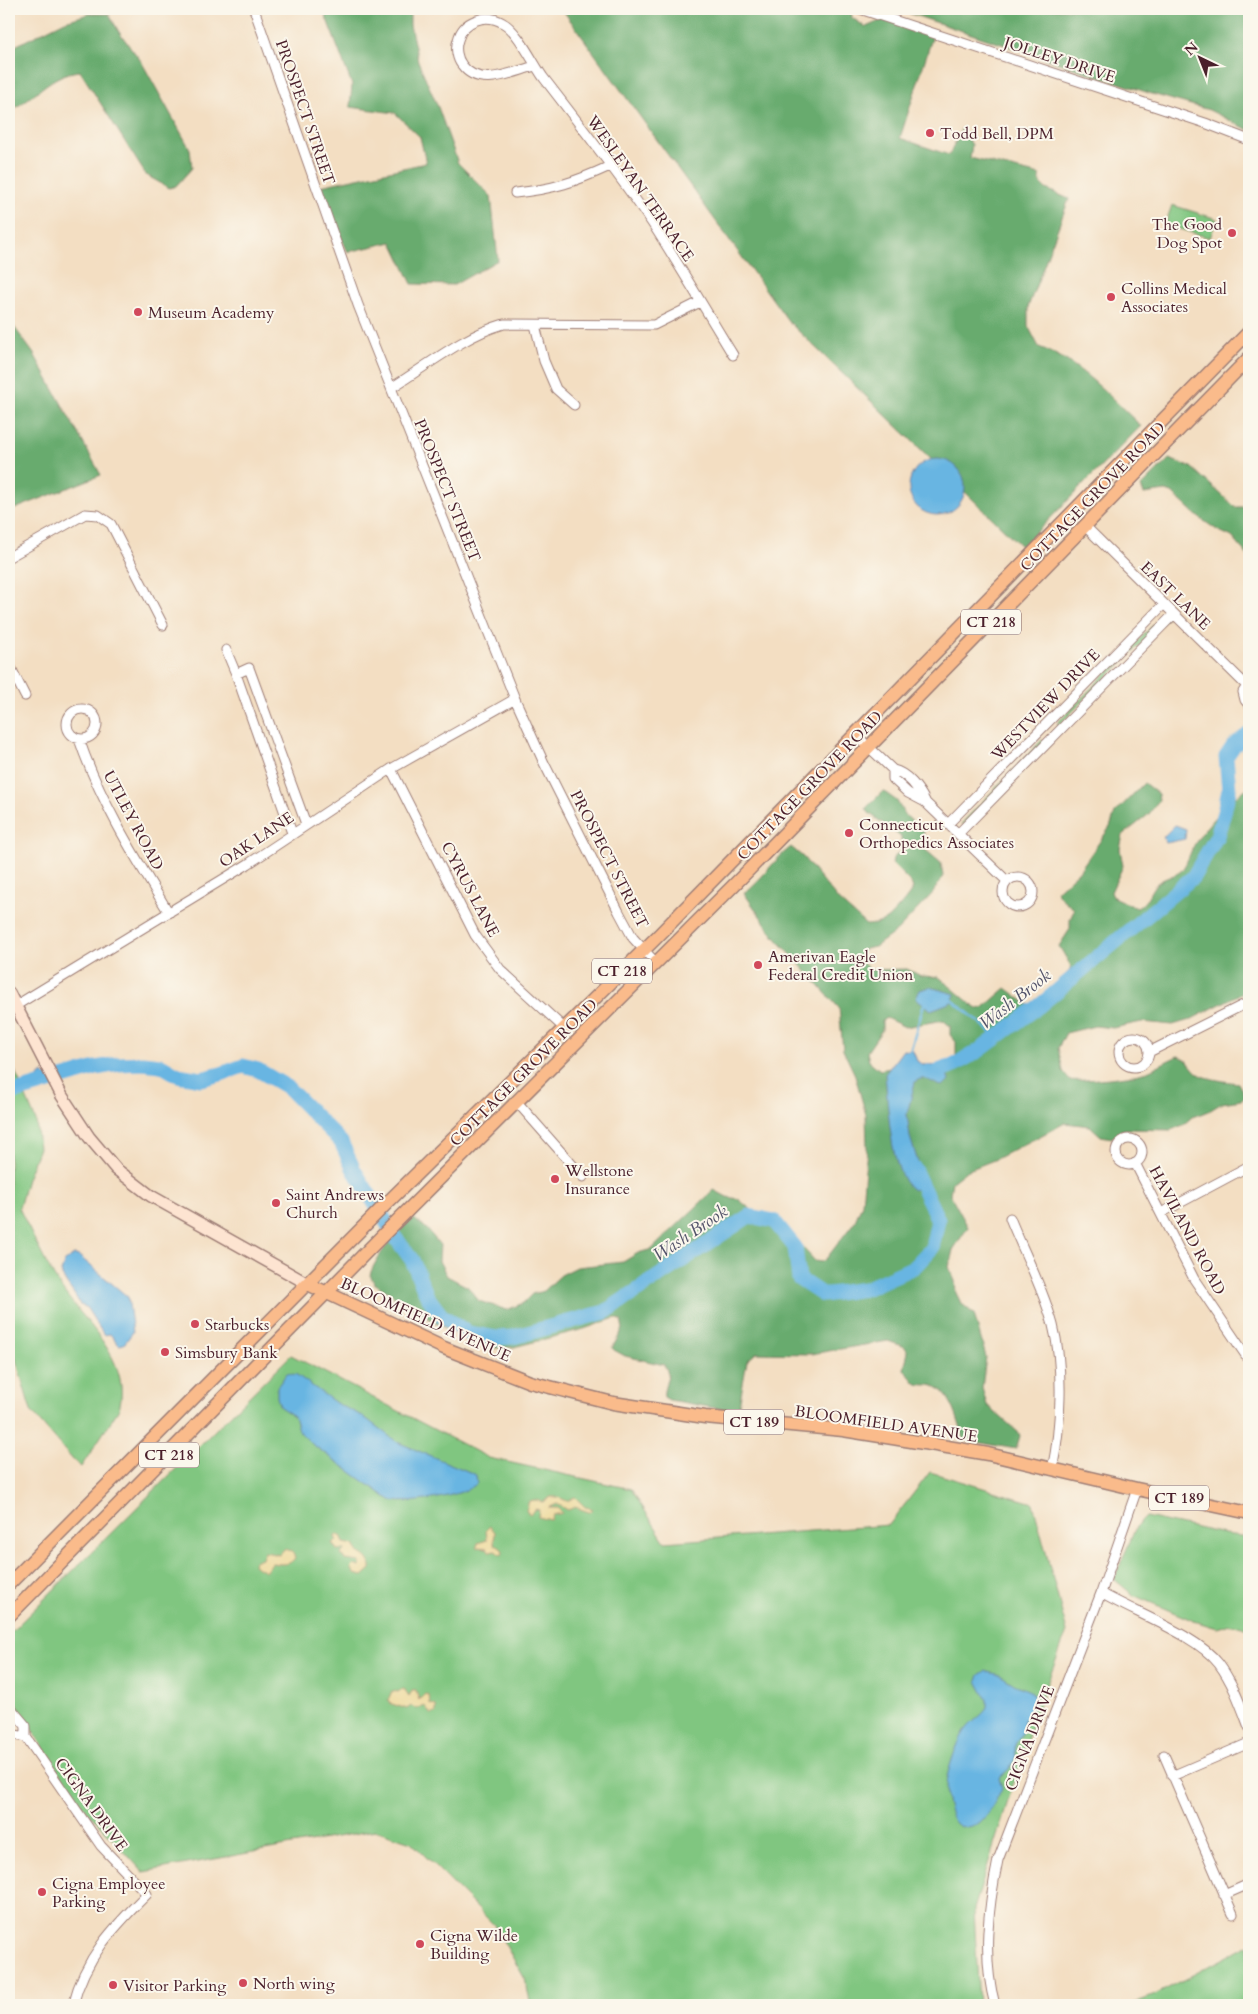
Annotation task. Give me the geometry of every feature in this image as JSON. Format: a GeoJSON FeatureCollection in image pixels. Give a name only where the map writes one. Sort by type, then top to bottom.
{"type":"FeatureCollection","features":[{"type":"Feature","properties":{"kind":"main road","name":"COTTAGE GROVE ROAD"},"geometry":{"type":"LineString","coordinates":[[9,1584],[385,1205],[565,1029],[1249,332]]}},
{"type":"Feature","properties":{"kind":"main road","name":"COTTAGE GROVE ROAD"},"geometry":{"type":"LineString","coordinates":[[9,1616],[181,1443],[384,1234],[656,963],[1249,358]]}},
{"type":"Feature","properties":{"kind":"main road"},"geometry":{"type":"LineString","coordinates":[[1156,427],[1169,440]]}},
{"type":"Feature","properties":{"kind":"main road","name":"BLOOMFIELD AVENUE"},"geometry":{"type":"LineString","coordinates":[[9,993],[62,1096],[88,1137],[116,1169],[151,1196],[308,1284],[444,1348],[530,1382],[613,1403],[705,1417],[843,1430],[988,1454],[1249,1513]]}},
{"type":"Feature","properties":{"kind":"main road"},"geometry":{"type":"LineString","coordinates":[[173,1420],[181,1443]]}},
{"type":"Feature","properties":{"kind":"street","name":"PROSPECT STREET"},"geometry":{"type":"LineString","coordinates":[[254,9],[345,271],[515,699],[544,763],[610,896],[633,938],[656,963]]}},
{"type":"Feature","properties":{"kind":"street","name":"JOLLEY DRIVE"},"geometry":{"type":"LineString","coordinates":[[860,9],[1205,123],[1249,140]]}},
{"type":"Feature","properties":{"kind":"street","name":"WESLEYAN TERRACE"},"geometry":{"type":"LineString","coordinates":[[535,66],[491,78],[479,78],[468,73],[460,64],[456,53],[457,41],[462,30],[471,22],[482,18],[494,18],[505,24],[513,32],[535,66],[651,223],[733,355]]}},
{"type":"Feature","properties":{"kind":"street"},"geometry":{"type":"LineString","coordinates":[[516,193],[546,190],[574,182],[610,166]]}},
{"type":"Feature","properties":{"kind":"street"},"geometry":{"type":"LineString","coordinates":[[391,388],[486,329],[504,324],[654,324],[700,302]]}},
{"type":"Feature","properties":{"kind":"street"},"geometry":{"type":"LineString","coordinates":[[535,325],[544,361],[556,389],[574,405]]}},
{"type":"Feature","properties":{"kind":"street"},"geometry":{"type":"LineString","coordinates":[[9,556],[85,514],[98,515],[111,524],[163,625]]}},
{"type":"Feature","properties":{"kind":"street","name":"EAST LANE"},"geometry":{"type":"LineString","coordinates":[[1085,526],[1248,684],[1243,696],[1249,705]]}},
{"type":"Feature","properties":{"kind":"street","name":"WESTVIEW DRIVE"},"geometry":{"type":"LineString","coordinates":[[948,824],[1164,604]]}},
{"type":"Feature","properties":{"kind":"street","name":"WESTVIEW DRIVE"},"geometry":{"type":"LineString","coordinates":[[958,834],[1174,614]]}},
{"type":"Feature","properties":{"kind":"street"},"geometry":{"type":"LineString","coordinates":[[226,650],[292,834]]}},
{"type":"Feature","properties":{"kind":"street"},"geometry":{"type":"LineString","coordinates":[[9,664],[25,696]]}},
{"type":"Feature","properties":{"kind":"street"},"geometry":{"type":"LineString","coordinates":[[236,674],[249,668],[306,824]]}},
{"type":"Feature","properties":{"kind":"street","name":"OAK LANE"},"geometry":{"type":"LineString","coordinates":[[15,1006],[168,913],[391,769],[515,699]]}},
{"type":"Feature","properties":{"kind":"street"},"geometry":{"type":"LineString","coordinates":[[855,734],[892,770],[893,779],[908,793],[925,802],[1007,881]]}},
{"type":"Feature","properties":{"kind":"street","name":"UTLEY ROAD"},"geometry":{"type":"LineString","coordinates":[[79,739],[86,759],[122,834],[168,913]]}},
{"type":"Feature","properties":{"kind":"street","name":"CYRUS LANE"},"geometry":{"type":"LineString","coordinates":[[391,769],[475,935],[500,969],[565,1029]]}},
{"type":"Feature","properties":{"kind":"street"},"geometry":{"type":"LineString","coordinates":[[1149,1052],[1249,1002]]}},
{"type":"Feature","properties":{"kind":"street"},"geometry":{"type":"LineString","coordinates":[[516,1102],[583,1177]]}},
{"type":"Feature","properties":{"kind":"street","name":"HAVILAND ROAD"},"geometry":{"type":"LineString","coordinates":[[1135,1163],[1194,1279],[1249,1360]]}},
{"type":"Feature","properties":{"kind":"street"},"geometry":{"type":"LineString","coordinates":[[1161,1213],[1249,1166]]}},
{"type":"Feature","properties":{"kind":"street"},"geometry":{"type":"LineString","coordinates":[[1010,1218],[1048,1310],[1056,1345],[1059,1413],[1056,1452],[1052,1470]]}},
{"type":"Feature","properties":{"kind":"street","name":"CIGNA DRIVE"},"geometry":{"type":"LineString","coordinates":[[994,2005],[987,1947],[990,1900],[998,1860],[1101,1593],[1137,1489]]}},
{"type":"Feature","properties":{"kind":"street"},"geometry":{"type":"LineString","coordinates":[[1101,1593],[1187,1638],[1204,1649],[1220,1666],[1235,1692],[1249,1727]]}},
{"type":"Feature","properties":{"kind":"street","name":"CIGNA DRIVE"},"geometry":{"type":"LineString","coordinates":[[9,1706],[26,1726],[26,1737],[100,1846],[147,1894],[108,1934],[96,1951],[76,1994],[73,2005]]}},
{"type":"Feature","properties":{"kind":"street","name":"CIGNA DRIVE"},"geometry":{"type":"LineString","coordinates":[[9,1728],[15,1735],[26,1737]]}},
{"type":"Feature","properties":{"kind":"street"},"geometry":{"type":"LineString","coordinates":[[1172,1776],[1249,1743]]}},
{"type":"Feature","properties":{"kind":"street"},"geometry":{"type":"LineString","coordinates":[[1164,1755],[1233,1914]]}},
{"type":"Feature","properties":{"kind":"street"},"geometry":{"type":"LineString","coordinates":[[1224,1895],[1249,1884]]}},
{"type":"Feature","properties":{"kind":"green space"},"geometry":{"type":"Polygon","coordinates":[[[323,9],[410,9],[410,25],[418,61],[438,107],[458,163],[491,196],[498,260],[454,285],[412,284],[392,242],[348,252],[316,187],[426,163],[420,137],[395,113],[350,107],[352,85],[323,9]]]}},
{"type":"Feature","properties":{"kind":"green space"},"geometry":{"type":"Polygon","coordinates":[[[562,9],[851,9],[852,18],[866,27],[889,17],[934,32],[900,138],[949,155],[962,128],[972,145],[970,158],[1040,175],[1040,183],[1046,189],[1069,199],[1028,307],[1028,326],[1039,347],[1068,361],[1081,371],[1141,426],[1022,547],[789,322],[562,9]]]}},
{"type":"Feature","properties":{"kind":"green space"},"geometry":{"type":"Polygon","coordinates":[[[896,9],[1249,9],[1249,130],[1209,110],[1152,94],[896,9]]]}},
{"type":"Feature","properties":{"kind":"green space"},"geometry":{"type":"Polygon","coordinates":[[[89,14],[109,14],[119,32],[141,61],[190,149],[192,168],[176,186],[169,188],[146,175],[80,71],[60,76],[51,81],[9,111],[9,82],[12,79],[9,71],[9,49],[65,21],[89,14]]]}},
{"type":"Feature","properties":{"kind":"green space"},"geometry":{"type":"Polygon","coordinates":[[[1172,205],[1217,219],[1210,238],[1165,225],[1172,205]]]}},
{"type":"Feature","properties":{"kind":"green space"},"geometry":{"type":"Polygon","coordinates":[[[9,320],[34,354],[101,475],[12,510],[9,505],[9,320]]]}},
{"type":"Feature","properties":{"kind":"green space"},"geometry":{"type":"Polygon","coordinates":[[[1169,459],[1191,467],[1235,507],[1249,509],[1249,557],[1232,537],[1217,530],[1197,516],[1172,493],[1166,491],[1144,494],[1141,487],[1169,459]]]}},
{"type":"Feature","properties":{"kind":"green space"},"geometry":{"type":"Polygon","coordinates":[[[1167,614],[1168,617],[1058,726],[1058,722],[1162,616],[1167,614]]]}},
{"type":"Feature","properties":{"kind":"green space"},"geometry":{"type":"Polygon","coordinates":[[[1042,740],[1044,742],[963,825],[961,824],[1042,740]]]}},
{"type":"Feature","properties":{"kind":"green space"},"geometry":{"type":"Polygon","coordinates":[[[1144,783],[1158,794],[1159,800],[1149,814],[1123,835],[1120,849],[1123,866],[1111,892],[1113,897],[1137,908],[1146,900],[1155,885],[1182,870],[1194,845],[1207,827],[1227,805],[1249,787],[1249,989],[1190,1020],[1173,1025],[1142,1022],[1113,1028],[1095,1026],[1066,1033],[1058,1048],[1063,1071],[1070,1080],[1129,1076],[1143,1073],[1178,1056],[1185,1059],[1202,1076],[1238,1083],[1245,1096],[1241,1100],[1222,1103],[1209,1111],[1192,1117],[1183,1125],[1171,1130],[1127,1129],[1121,1130],[1112,1138],[1101,1136],[1090,1126],[1065,1123],[994,1160],[966,1171],[952,1182],[950,1194],[968,1227],[953,1250],[949,1267],[955,1281],[956,1293],[961,1303],[974,1314],[986,1357],[982,1388],[987,1405],[1019,1433],[1020,1436],[1016,1449],[964,1440],[951,1402],[941,1390],[934,1386],[915,1383],[904,1369],[908,1352],[905,1347],[888,1341],[811,1354],[756,1353],[747,1361],[739,1406],[727,1410],[669,1400],[664,1397],[668,1373],[664,1365],[625,1356],[612,1348],[623,1329],[621,1320],[615,1318],[584,1329],[514,1347],[492,1348],[465,1338],[438,1324],[374,1283],[370,1275],[372,1268],[388,1243],[408,1222],[414,1219],[426,1228],[440,1245],[439,1261],[447,1276],[468,1287],[479,1301],[507,1310],[523,1303],[532,1294],[544,1291],[561,1275],[577,1267],[623,1262],[638,1253],[652,1249],[714,1190],[727,1197],[738,1199],[766,1221],[784,1227],[815,1261],[821,1262],[826,1259],[855,1221],[862,1204],[867,1148],[866,1115],[855,1075],[843,1050],[839,1008],[774,936],[744,893],[791,847],[803,857],[839,901],[866,925],[877,924],[886,920],[901,905],[913,888],[911,883],[892,864],[893,858],[902,851],[901,837],[869,813],[866,808],[883,791],[897,801],[904,814],[924,832],[921,846],[941,863],[943,876],[933,893],[898,930],[875,947],[865,949],[858,958],[870,970],[907,969],[921,976],[939,977],[977,1009],[983,1008],[1006,988],[1029,1005],[1053,987],[1072,968],[1059,946],[1070,929],[1070,920],[1074,909],[1059,896],[1057,891],[1079,871],[1110,827],[1115,813],[1144,783]],[[886,1018],[882,1021],[882,1030],[867,1052],[869,1061],[880,1070],[916,1063],[937,1069],[956,1062],[956,1042],[950,1035],[950,1026],[943,1020],[905,1027],[886,1018]]]}},
{"type":"Feature","properties":{"kind":"green space"},"geometry":{"type":"Polygon","coordinates":[[[9,1057],[36,1121],[39,1148],[27,1179],[19,1208],[56,1280],[112,1356],[121,1390],[119,1409],[81,1467],[31,1411],[9,1336],[9,1057]]]}},
{"type":"Feature","properties":{"kind":"green space"},"geometry":{"type":"Polygon","coordinates":[[[291,1355],[489,1458],[631,1489],[665,1542],[889,1525],[930,1472],[1033,1503],[1067,1632],[1036,1712],[974,1909],[979,2005],[531,2005],[525,1979],[494,1925],[411,1842],[375,1830],[143,1872],[77,1800],[9,1694],[9,1634],[291,1355]]]}},
{"type":"Feature","properties":{"kind":"green space"},"geometry":{"type":"Polygon","coordinates":[[[1146,1517],[1224,1534],[1249,1537],[1249,1629],[1231,1624],[1217,1628],[1194,1621],[1133,1595],[1114,1579],[1136,1527],[1146,1517]]]}},
{"type":"Feature","properties":{"kind":"green space"},"geometry":{"type":"Polygon","coordinates":[[[1249,1945],[1249,2005],[1127,2005],[1155,1995],[1249,1945]]]}},
{"type":"Feature","properties":{"kind":"sand"},"geometry":{"type":"Polygon","coordinates":[[[551,1497],[558,1497],[567,1501],[575,1497],[585,1507],[593,1509],[589,1512],[575,1507],[568,1510],[557,1504],[548,1508],[558,1508],[562,1513],[553,1515],[551,1520],[538,1517],[539,1510],[535,1509],[530,1514],[526,1511],[529,1501],[543,1502],[551,1497]]]}},
{"type":"Feature","properties":{"kind":"sand"},"geometry":{"type":"Polygon","coordinates":[[[490,1526],[495,1532],[494,1545],[498,1545],[503,1551],[502,1555],[495,1551],[490,1552],[487,1548],[477,1547],[478,1543],[487,1540],[486,1530],[490,1526]]]}},
{"type":"Feature","properties":{"kind":"sand"},"geometry":{"type":"Polygon","coordinates":[[[337,1534],[342,1537],[344,1543],[354,1545],[359,1553],[369,1561],[371,1569],[363,1576],[355,1574],[351,1568],[354,1565],[360,1567],[360,1562],[345,1560],[341,1554],[345,1549],[337,1550],[332,1543],[337,1541],[335,1537],[337,1534]]]}},
{"type":"Feature","properties":{"kind":"sand"},"geometry":{"type":"Polygon","coordinates":[[[284,1549],[292,1551],[295,1558],[293,1561],[284,1564],[272,1563],[265,1572],[253,1565],[254,1561],[262,1558],[265,1552],[279,1555],[284,1549]]]}},
{"type":"Feature","properties":{"kind":"sand"},"geometry":{"type":"Polygon","coordinates":[[[402,1689],[409,1696],[412,1691],[416,1691],[419,1700],[425,1694],[429,1695],[430,1704],[436,1706],[436,1713],[431,1714],[424,1705],[418,1709],[411,1706],[407,1709],[389,1703],[388,1700],[392,1691],[398,1692],[402,1689]]]}},
{"type":"Feature","properties":{"kind":"water"},"geometry":{"type":"Polygon","coordinates":[[[931,459],[943,459],[953,463],[961,471],[965,487],[961,503],[953,511],[943,515],[931,515],[921,511],[913,503],[909,493],[909,481],[913,471],[921,463],[931,459]]]}},
{"type":"Feature","properties":{"kind":"water"},"geometry":{"type":"Polygon","coordinates":[[[1175,825],[1186,829],[1185,839],[1166,843],[1163,837],[1175,825]]]}},
{"type":"Feature","properties":{"kind":"water"},"geometry":{"type":"Polygon","coordinates":[[[930,987],[955,994],[952,1002],[931,1010],[916,998],[920,990],[930,987]]]}},
{"type":"Feature","properties":{"kind":"water"},"geometry":{"type":"Polygon","coordinates":[[[903,1050],[913,1051],[917,1061],[923,1065],[944,1064],[949,1080],[943,1086],[926,1079],[915,1082],[907,1114],[910,1137],[923,1178],[919,1187],[913,1190],[905,1182],[894,1153],[885,1074],[903,1050]]]}},
{"type":"Feature","properties":{"kind":"water"},"geometry":{"type":"Polygon","coordinates":[[[43,1073],[50,1086],[9,1097],[9,1092],[33,1082],[43,1073]]]}},
{"type":"Feature","properties":{"kind":"water"},"geometry":{"type":"Polygon","coordinates":[[[74,1255],[79,1256],[128,1297],[133,1332],[124,1344],[119,1345],[110,1334],[104,1335],[86,1307],[80,1305],[65,1281],[61,1272],[65,1261],[74,1255]]]}},
{"type":"Feature","properties":{"kind":"water"},"geometry":{"type":"Polygon","coordinates":[[[287,1373],[297,1375],[336,1403],[364,1417],[397,1442],[476,1475],[477,1483],[461,1492],[435,1499],[407,1502],[390,1500],[312,1444],[298,1430],[294,1416],[280,1407],[277,1397],[277,1387],[287,1373]]]}},
{"type":"Feature","properties":{"kind":"water"},"geometry":{"type":"Polygon","coordinates":[[[985,1671],[1000,1675],[1032,1692],[1034,1703],[1032,1710],[1024,1719],[1023,1731],[1015,1745],[1016,1757],[1009,1769],[999,1778],[1002,1788],[994,1803],[988,1814],[980,1822],[967,1828],[959,1826],[950,1813],[947,1803],[946,1784],[961,1737],[987,1708],[987,1700],[977,1681],[979,1675],[985,1671]]]}},
{"type":"Feature","properties":{"kind":"waterway","name":"Wash Brook"},"geometry":{"type":"LineString","coordinates":[[928,1072],[934,1073],[956,1064],[980,1050],[1039,1006],[1193,877],[1217,836],[1224,812],[1229,790],[1226,757],[1234,745],[1249,734]]}},
{"type":"Feature","properties":{"kind":"waterway"},"geometry":{"type":"LineString","coordinates":[[950,998],[997,1037]]}},
{"type":"Feature","properties":{"kind":"waterway"},"geometry":{"type":"LineString","coordinates":[[910,1052],[924,1004]]}},
{"type":"Feature","properties":{"kind":"waterway","name":"Wash Brook"},"geometry":{"type":"LineString","coordinates":[[9,1094],[96,1068],[119,1064],[142,1063],[161,1065],[178,1075],[201,1079],[243,1066],[258,1070],[287,1087],[341,1142],[354,1170],[412,1260],[427,1296],[441,1315],[468,1333],[496,1338],[513,1337],[605,1312],[749,1216],[774,1221],[795,1247],[799,1279],[823,1295],[865,1289],[914,1267],[932,1248],[938,1220],[913,1167]]}},
{"type":"Feature","properties":{"kind":"place","name":"Todd Bell, DPM"},"geometry":{"type":"Point","coordinates":[930,133]}},
{"type":"Feature","properties":{"kind":"place","name":"The Good Dog Spot"},"geometry":{"type":"Point","coordinates":[1232,233]}},
{"type":"Feature","properties":{"kind":"place","name":"Collins Medical Associates"},"geometry":{"type":"Point","coordinates":[1111,297]}},
{"type":"Feature","properties":{"kind":"place","name":"Museum Academy"},"geometry":{"type":"Point","coordinates":[138,312]}},
{"type":"Feature","properties":{"kind":"place","name":"Connecticut Orthopedics Associates"},"geometry":{"type":"Point","coordinates":[849,833]}},
{"type":"Feature","properties":{"kind":"place","name":"Amerivan Eagle Federal Credit Union"},"geometry":{"type":"Point","coordinates":[758,965]}},
{"type":"Feature","properties":{"kind":"place","name":"Wellstone Insurance"},"geometry":{"type":"Point","coordinates":[555,1179]}},
{"type":"Feature","properties":{"kind":"place","name":"Saint Andrews Church"},"geometry":{"type":"Point","coordinates":[276,1203]}},
{"type":"Feature","properties":{"kind":"place","name":"Starbucks"},"geometry":{"type":"Point","coordinates":[195,1324]}},
{"type":"Feature","properties":{"kind":"place","name":"Simsbury Bank"},"geometry":{"type":"Point","coordinates":[165,1352]}},
{"type":"Feature","properties":{"kind":"place","name":"Cigna Employee Parking"},"geometry":{"type":"Point","coordinates":[42,1892]}},
{"type":"Feature","properties":{"kind":"place","name":"Cigna Wilde Building"},"geometry":{"type":"Point","coordinates":[420,1944]}},
{"type":"Feature","properties":{"kind":"place","name":"North wing"},"geometry":{"type":"Point","coordinates":[243,1983]}},
{"type":"Feature","properties":{"kind":"place","name":"Visitor Parking"},"geometry":{"type":"Point","coordinates":[113,1985]}}]}
